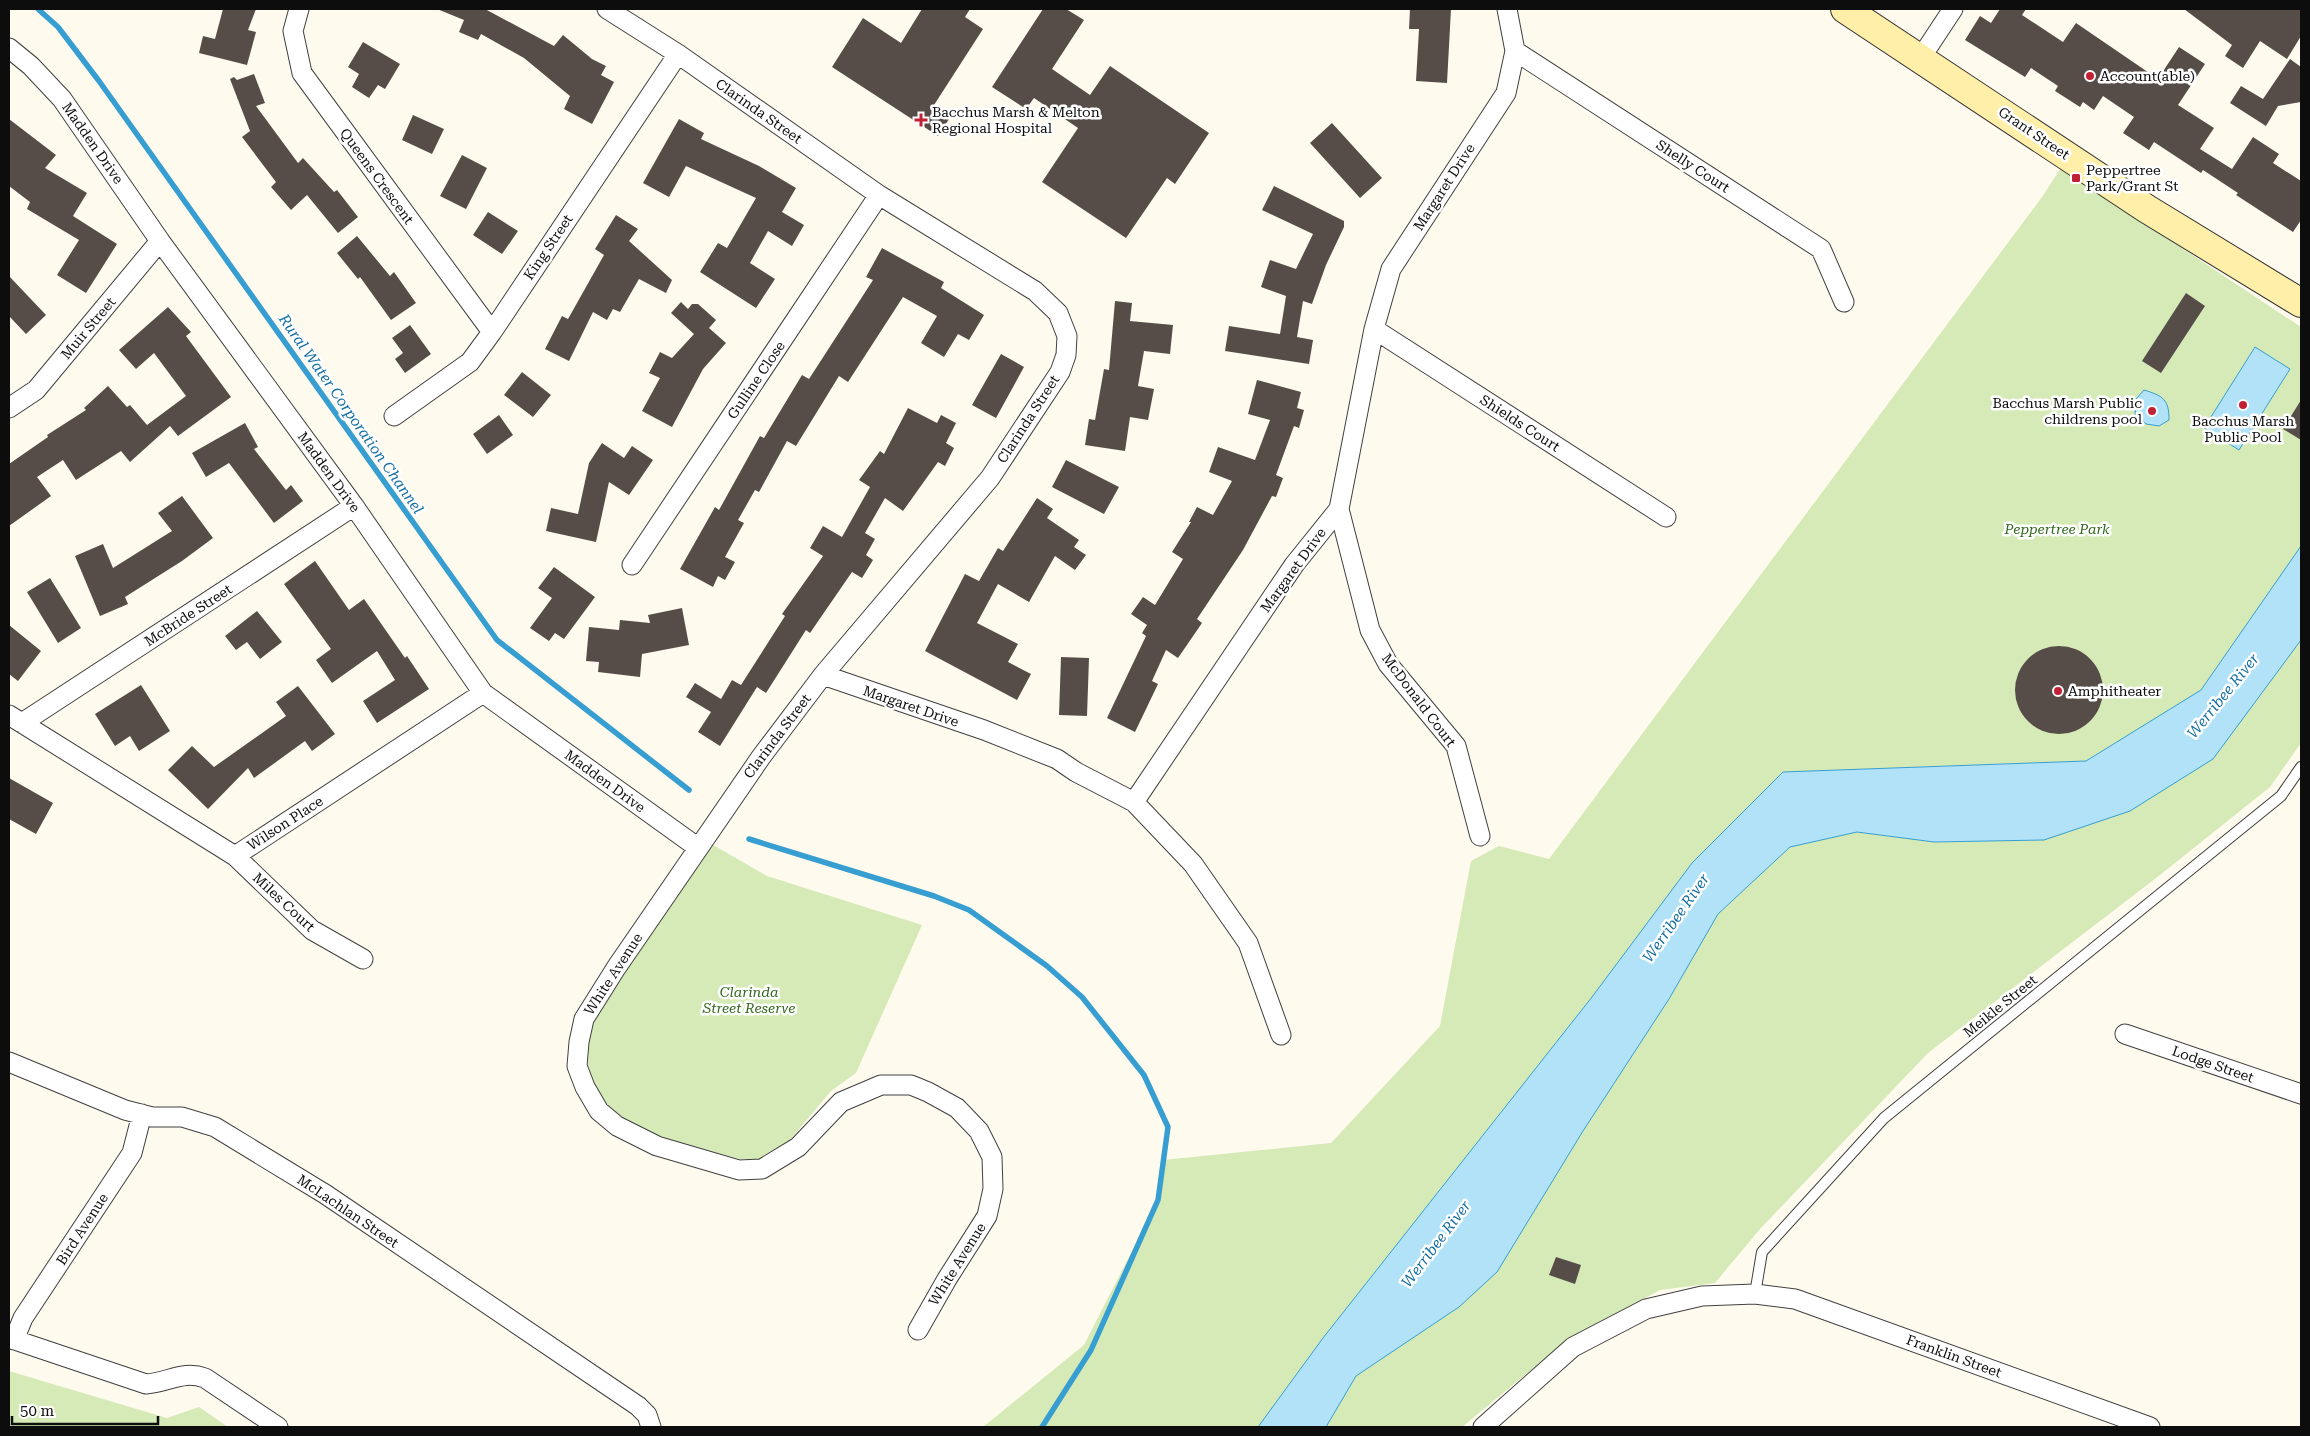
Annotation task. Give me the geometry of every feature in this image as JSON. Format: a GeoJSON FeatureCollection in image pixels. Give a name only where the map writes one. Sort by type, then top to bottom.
{"type":"FeatureCollection","features":[{"type":"Feature","properties":{"kind":"main road","name":"Grant Street"},"geometry":{"type":"LineString","coordinates":[[1845,9],[2147,209],[2301,302]]}},
{"type":"Feature","properties":{"kind":"street","name":"Queens Crescent"},"geometry":{"type":"LineString","coordinates":[[299,9],[293,31],[302,73],[492,332]]}},
{"type":"Feature","properties":{"kind":"street","name":"Clarinda Street"},"geometry":{"type":"LineString","coordinates":[[608,9],[632,15],[678,54],[879,195],[1035,291],[1058,313],[1067,336],[1066,354],[1060,372],[990,478],[823,676],[761,756],[697,847]]}},
{"type":"Feature","properties":{"kind":"street","name":"Margaret Drive"},"geometry":{"type":"LineString","coordinates":[[823,676],[984,730],[1057,759],[1076,772],[1134,802],[1294,565],[1338,509],[1374,329],[1391,269],[1506,92],[1515,51],[1507,9]]}},
{"type":"Feature","properties":{"kind":"street"},"geometry":{"type":"LineString","coordinates":[[1920,59],[1953,9]]}},
{"type":"Feature","properties":{"kind":"street","name":"Madden Drive"},"geometry":{"type":"LineString","coordinates":[[9,48],[31,66],[62,99],[160,241],[354,506],[483,694],[697,847]]}},
{"type":"Feature","properties":{"kind":"street","name":"Shelly Court"},"geometry":{"type":"LineString","coordinates":[[1515,51],[1822,249],[1844,302]]}},
{"type":"Feature","properties":{"kind":"street","name":"King Street"},"geometry":{"type":"LineString","coordinates":[[394,416],[470,362],[678,54]]}},
{"type":"Feature","properties":{"kind":"street","name":"Gulline Close"},"geometry":{"type":"LineString","coordinates":[[632,565],[879,195]]}},
{"type":"Feature","properties":{"kind":"street","name":"Muir Street"},"geometry":{"type":"LineString","coordinates":[[9,408],[36,390],[160,241]]}},
{"type":"Feature","properties":{"kind":"street","name":"Shields Court"},"geometry":{"type":"LineString","coordinates":[[1374,329],[1666,516]]}},
{"type":"Feature","properties":{"kind":"street","name":"McBride Street"},"geometry":{"type":"LineString","coordinates":[[15,719],[354,506]]}},
{"type":"Feature","properties":{"kind":"street","name":"McDonald Court"},"geometry":{"type":"LineString","coordinates":[[1338,509],[1370,630],[1388,664],[1456,746],[1480,836]]}},
{"type":"Feature","properties":{"kind":"street","name":"Wilson Place"},"geometry":{"type":"LineString","coordinates":[[15,719],[234,856],[483,694]]}},
{"type":"Feature","properties":{"kind":"street"},"geometry":{"type":"LineString","coordinates":[[1134,802],[1193,864],[1248,943],[1281,1035]]}},
{"type":"Feature","properties":{"kind":"street","name":"White Avenue"},"geometry":{"type":"LineString","coordinates":[[697,847],[584,1019],[578,1042],[577,1066],[586,1087],[599,1111],[617,1126],[657,1146],[739,1170],[762,1169],[798,1147],[841,1102],[881,1085],[911,1085],[957,1108],[979,1130],[992,1157],[993,1189],[987,1216],[946,1280],[918,1330]]}},
{"type":"Feature","properties":{"kind":"street","name":"Miles Court"},"geometry":{"type":"LineString","coordinates":[[234,856],[312,930],[363,959]]}},
{"type":"Feature","properties":{"kind":"street","name":"Lodge Street"},"geometry":{"type":"LineString","coordinates":[[2125,1034],[2301,1094]]}},
{"type":"Feature","properties":{"kind":"street","name":"McLachlan Street"},"geometry":{"type":"LineString","coordinates":[[9,1062],[125,1110],[152,1117],[182,1117],[215,1127],[242,1142],[325,1194],[638,1406],[647,1415],[651,1427]]}},
{"type":"Feature","properties":{"kind":"street","name":"Bird Avenue"},"geometry":{"type":"LineString","coordinates":[[12,1339],[23,1318],[132,1153],[142,1114]]}},
{"type":"Feature","properties":{"kind":"street","name":"Franklin Street"},"geometry":{"type":"LineString","coordinates":[[1483,1427],[1573,1347],[1646,1309],[1702,1296],[1755,1294],[1795,1299],[2150,1427]]}},
{"type":"Feature","properties":{"kind":"street"},"geometry":{"type":"LineString","coordinates":[[12,1339],[146,1384],[163,1383],[192,1374],[205,1378],[278,1427]]}},
{"type":"Feature","properties":{"kind":"lane","name":"Meikle Street"},"geometry":{"type":"LineString","coordinates":[[1755,1294],[1762,1252],[1884,1118],[2281,796],[2301,767]]}},
{"type":"Feature","properties":{"kind":"green space","name":"Peppertree Park"},"geometry":{"type":"Polygon","coordinates":[[[2061,168],[2301,327],[2301,550],[2201,690],[2086,761],[1783,772],[1687,870],[1592,997],[1323,1338],[1258,1427],[983,1427],[1084,1345],[1158,1200],[1163,1160],[1331,1143],[1440,1026],[1471,861],[1499,846],[1549,859],[2042,197],[2061,168]]]}},
{"type":"Feature","properties":{"kind":"green space"},"geometry":{"type":"Polygon","coordinates":[[[2301,640],[2301,743],[2270,787],[2160,875],[1928,1053],[1760,1229],[1715,1283],[1660,1290],[1612,1316],[1560,1346],[1462,1427],[1326,1427],[1356,1376],[1459,1307],[1583,1131],[1669,999],[1718,914],[1790,847],[1857,832],[1934,842],[2044,840],[2301,640]]]}},
{"type":"Feature","properties":{"kind":"green space","name":"Clarinda Street Reserve"},"geometry":{"type":"Polygon","coordinates":[[[708,842],[767,876],[922,925],[856,1073],[831,1091],[790,1140],[759,1159],[740,1159],[660,1137],[623,1120],[606,1109],[594,1085],[588,1065],[589,1021],[708,842]]]}},
{"type":"Feature","properties":{"kind":"green space"},"geometry":{"type":"Polygon","coordinates":[[[9,1371],[167,1418],[199,1407],[228,1427],[9,1427],[9,1371]]]}},
{"type":"Feature","properties":{"kind":"water"},"geometry":{"type":"Polygon","coordinates":[[[2255,347],[2290,369],[2239,450],[2204,428],[2255,347]]]}},
{"type":"Feature","properties":{"kind":"water","name":"Bacchus Marsh Public childrens pool"},"geometry":{"type":"Polygon","coordinates":[[[2144,390],[2164,399],[2168,407],[2169,420],[2159,426],[2146,424],[2135,414],[2136,399],[2144,390]]]}},
{"type":"Feature","properties":{"kind":"water","name":"Werribee River"},"geometry":{"type":"Polygon","coordinates":[[[2301,546],[2301,640],[2213,759],[2130,811],[2044,840],[1934,842],[1857,832],[1790,847],[1718,914],[1669,999],[1583,1131],[1497,1272],[1459,1307],[1356,1376],[1326,1427],[1258,1427],[1323,1338],[1592,997],[1692,863],[1783,772],[2086,761],[2201,690],[2301,546]]]}},
{"type":"Feature","properties":{"kind":"building"},"geometry":{"type":"Polygon","coordinates":[[[223,9],[256,9],[248,30],[256,32],[247,65],[199,53],[203,36],[215,39],[223,9]]]}},
{"type":"Feature","properties":{"kind":"building"},"geometry":{"type":"Polygon","coordinates":[[[437,9],[485,9],[554,46],[563,35],[592,59],[606,66],[601,75],[614,82],[592,124],[564,109],[570,96],[524,58],[481,34],[478,40],[459,32],[464,20],[437,9]]]}},
{"type":"Feature","properties":{"kind":"building"},"geometry":{"type":"Polygon","coordinates":[[[922,9],[970,9],[965,17],[983,29],[934,105],[951,116],[938,136],[832,67],[863,18],[901,43],[922,9]]]}},
{"type":"Feature","properties":{"kind":"building"},"geometry":{"type":"Polygon","coordinates":[[[1043,9],[1066,9],[1084,20],[1052,69],[1090,95],[1110,66],[1209,133],[1175,184],[1167,178],[1126,238],[1042,182],[1078,128],[1034,98],[1026,109],[992,87],[1043,9]]]}},
{"type":"Feature","properties":{"kind":"building"},"geometry":{"type":"Polygon","coordinates":[[[1410,9],[1451,9],[1447,83],[1416,81],[1419,29],[1409,29],[1410,9]]]}},
{"type":"Feature","properties":{"kind":"building"},"geometry":{"type":"Polygon","coordinates":[[[2000,9],[2026,9],[2022,15],[2063,42],[2076,23],[2158,79],[2179,47],[2205,64],[2178,105],[2214,128],[2200,149],[2232,169],[2253,137],[2279,154],[2273,163],[2301,181],[2301,220],[2293,232],[2236,195],[2238,193],[2203,170],[2201,173],[2154,142],[2149,150],[2123,133],[2134,117],[2103,96],[2094,110],[2083,102],[2080,107],[2055,91],[2058,86],[2031,68],[2025,77],[1965,40],[1980,16],[1991,23],[2000,9]]]}},
{"type":"Feature","properties":{"kind":"building"},"geometry":{"type":"Polygon","coordinates":[[[2184,9],[2301,9],[2301,36],[2287,59],[2260,41],[2243,68],[2225,56],[2232,45],[2184,9]]]}},
{"type":"Feature","properties":{"kind":"building"},"geometry":{"type":"Polygon","coordinates":[[[363,42],[400,64],[385,89],[378,85],[369,98],[352,87],[359,74],[348,67],[363,42]]]}},
{"type":"Feature","properties":{"kind":"building"},"geometry":{"type":"Polygon","coordinates":[[[2290,59],[2301,67],[2301,102],[2278,106],[2266,126],[2230,103],[2241,86],[2263,99],[2290,59]]]}},
{"type":"Feature","properties":{"kind":"building"},"geometry":{"type":"Polygon","coordinates":[[[254,74],[265,103],[256,106],[298,163],[303,158],[334,192],[337,190],[358,217],[338,233],[307,195],[291,210],[271,187],[276,182],[242,137],[250,131],[230,79],[234,77],[237,80],[254,74]]]}},
{"type":"Feature","properties":{"kind":"building"},"geometry":{"type":"Polygon","coordinates":[[[413,115],[444,129],[432,154],[402,140],[413,115]]]}},
{"type":"Feature","properties":{"kind":"building"},"geometry":{"type":"Polygon","coordinates":[[[9,119],[56,155],[45,168],[87,193],[73,216],[117,244],[86,293],[57,275],[79,240],[27,209],[30,202],[9,186],[9,119]]]}},
{"type":"Feature","properties":{"kind":"building"},"geometry":{"type":"Polygon","coordinates":[[[679,119],[704,133],[701,139],[759,166],[796,188],[782,212],[804,225],[792,246],[768,231],[750,263],[775,279],[756,308],[700,272],[718,243],[727,248],[756,198],[686,166],[669,197],[643,183],[679,119]]]}},
{"type":"Feature","properties":{"kind":"building"},"geometry":{"type":"Polygon","coordinates":[[[1332,123],[1382,178],[1360,198],[1310,143],[1332,123]]]}},
{"type":"Feature","properties":{"kind":"building"},"geometry":{"type":"Polygon","coordinates":[[[462,155],[487,168],[466,209],[440,196],[462,155]]]}},
{"type":"Feature","properties":{"kind":"building"},"geometry":{"type":"Polygon","coordinates":[[[1274,186],[1344,221],[1344,227],[1326,265],[1312,304],[1303,301],[1297,337],[1313,340],[1309,364],[1225,351],[1229,326],[1280,334],[1286,296],[1261,287],[1270,260],[1296,269],[1313,234],[1262,210],[1274,186]]]}},
{"type":"Feature","properties":{"kind":"building"},"geometry":{"type":"Polygon","coordinates":[[[488,212],[518,231],[502,254],[473,235],[488,212]]]}},
{"type":"Feature","properties":{"kind":"building"},"geometry":{"type":"Polygon","coordinates":[[[616,215],[638,229],[629,241],[672,280],[666,293],[639,279],[620,312],[613,309],[607,320],[593,312],[569,361],[545,349],[562,316],[568,319],[604,255],[595,249],[616,215]]]}},
{"type":"Feature","properties":{"kind":"building"},"geometry":{"type":"Polygon","coordinates":[[[357,236],[390,276],[394,272],[416,303],[391,320],[360,277],[358,279],[337,253],[357,236]]]}},
{"type":"Feature","properties":{"kind":"building"},"geometry":{"type":"Polygon","coordinates":[[[882,248],[944,282],[941,288],[984,315],[969,340],[958,334],[944,357],[921,343],[937,316],[903,297],[848,382],[839,376],[796,446],[787,441],[759,492],[755,490],[738,520],[744,523],[725,557],[735,562],[725,580],[718,576],[713,587],[680,569],[715,507],[719,510],[760,436],[764,438],[802,375],[809,379],[873,280],[866,277],[882,248]]]}},
{"type":"Feature","properties":{"kind":"building"},"geometry":{"type":"Polygon","coordinates":[[[9,276],[46,315],[26,334],[9,316],[9,276]]]}},
{"type":"Feature","properties":{"kind":"building"},"geometry":{"type":"Polygon","coordinates":[[[2186,293],[2205,306],[2161,373],[2142,361],[2186,293]]]}},
{"type":"Feature","properties":{"kind":"building"},"geometry":{"type":"Polygon","coordinates":[[[1115,301],[1132,303],[1130,321],[1173,325],[1170,354],[1144,351],[1138,386],[1154,389],[1148,420],[1130,417],[1125,451],[1085,445],[1089,419],[1095,420],[1104,369],[1109,370],[1115,301]]]}},
{"type":"Feature","properties":{"kind":"building"},"geometry":{"type":"Polygon","coordinates":[[[681,302],[688,309],[692,304],[698,304],[716,320],[709,328],[726,343],[703,369],[672,427],[642,411],[660,378],[649,373],[660,352],[672,358],[694,334],[671,313],[681,302]]]}},
{"type":"Feature","properties":{"kind":"building"},"geometry":{"type":"Polygon","coordinates":[[[168,307],[191,332],[186,336],[231,397],[178,436],[170,426],[130,462],[121,451],[76,480],[63,460],[37,477],[51,496],[9,526],[9,464],[48,437],[47,435],[86,410],[84,408],[108,386],[127,407],[130,405],[147,425],[186,396],[154,353],[136,369],[119,350],[168,307]]]}},
{"type":"Feature","properties":{"kind":"building"},"geometry":{"type":"Polygon","coordinates":[[[410,325],[431,354],[405,373],[395,359],[403,353],[392,338],[410,325]]]}},
{"type":"Feature","properties":{"kind":"building"},"geometry":{"type":"Polygon","coordinates":[[[1001,354],[1024,367],[996,418],[972,405],[1001,354]]]}},
{"type":"Feature","properties":{"kind":"building"},"geometry":{"type":"Polygon","coordinates":[[[522,372],[551,395],[533,417],[504,395],[522,372]]]}},
{"type":"Feature","properties":{"kind":"building"},"geometry":{"type":"Polygon","coordinates":[[[1257,380],[1301,392],[1297,408],[1304,410],[1299,428],[1294,426],[1276,475],[1283,478],[1276,497],[1272,496],[1243,550],[1197,619],[1202,623],[1178,658],[1166,650],[1152,681],[1158,684],[1135,732],[1107,718],[1146,636],[1142,633],[1147,625],[1131,614],[1143,597],[1155,605],[1183,559],[1172,552],[1191,522],[1189,522],[1197,507],[1213,515],[1232,481],[1209,472],[1218,447],[1255,460],[1270,420],[1248,414],[1257,380]]]}},
{"type":"Feature","properties":{"kind":"building"},"geometry":{"type":"Polygon","coordinates":[[[2301,400],[2301,440],[2283,429],[2301,400]]]}},
{"type":"Feature","properties":{"kind":"building"},"geometry":{"type":"Polygon","coordinates":[[[908,408],[937,423],[941,415],[956,423],[946,443],[954,448],[945,466],[938,462],[903,511],[885,498],[865,533],[875,539],[866,555],[873,560],[862,578],[852,572],[810,633],[806,630],[766,693],[757,687],[720,746],[698,732],[711,712],[686,697],[695,683],[721,699],[732,680],[741,685],[785,616],[782,614],[823,556],[810,548],[823,526],[842,537],[870,487],[859,480],[880,451],[884,454],[908,408]]]}},
{"type":"Feature","properties":{"kind":"building"},"geometry":{"type":"Polygon","coordinates":[[[499,415],[513,435],[487,454],[473,434],[499,415]]]}},
{"type":"Feature","properties":{"kind":"building"},"geometry":{"type":"Polygon","coordinates":[[[245,423],[258,447],[254,449],[286,490],[291,485],[303,501],[274,523],[229,463],[206,477],[192,453],[245,423]]]}},
{"type":"Feature","properties":{"kind":"building"},"geometry":{"type":"Polygon","coordinates":[[[602,443],[624,458],[632,446],[653,460],[629,495],[609,482],[596,542],[546,531],[551,508],[578,514],[589,463],[602,443]]]}},
{"type":"Feature","properties":{"kind":"building"},"geometry":{"type":"Polygon","coordinates":[[[1066,460],[1119,487],[1104,514],[1052,487],[1066,460]]]}},
{"type":"Feature","properties":{"kind":"building"},"geometry":{"type":"Polygon","coordinates":[[[182,496],[213,538],[182,561],[125,597],[128,604],[100,616],[75,556],[103,544],[113,568],[172,531],[158,513],[182,496]]]}},
{"type":"Feature","properties":{"kind":"building"},"geometry":{"type":"Polygon","coordinates":[[[1037,498],[1053,509],[1047,518],[1079,540],[1074,547],[1086,555],[1075,570],[1055,556],[1029,602],[998,584],[977,623],[1018,644],[1008,662],[1031,674],[1017,700],[925,651],[965,574],[979,581],[998,548],[1003,551],[1037,498]]]}},
{"type":"Feature","properties":{"kind":"building"},"geometry":{"type":"Polygon","coordinates":[[[315,561],[349,610],[364,599],[429,689],[377,723],[363,701],[395,680],[377,651],[332,683],[316,660],[331,649],[284,584],[315,561]]]}},
{"type":"Feature","properties":{"kind":"building"},"geometry":{"type":"Polygon","coordinates":[[[554,567],[595,597],[564,639],[555,633],[549,641],[530,628],[552,598],[538,588],[554,567]]]}},
{"type":"Feature","properties":{"kind":"building"},"geometry":{"type":"Polygon","coordinates":[[[50,578],[81,628],[58,643],[27,592],[50,578]]]}},
{"type":"Feature","properties":{"kind":"building"},"geometry":{"type":"Polygon","coordinates":[[[682,608],[689,645],[642,654],[640,677],[598,672],[599,662],[586,661],[589,627],[619,630],[620,620],[650,623],[648,615],[682,608]]]}},
{"type":"Feature","properties":{"kind":"building"},"geometry":{"type":"Polygon","coordinates":[[[257,611],[282,642],[260,659],[247,642],[236,650],[225,636],[257,611]]]}},
{"type":"Feature","properties":{"kind":"building"},"geometry":{"type":"Polygon","coordinates":[[[9,625],[41,651],[18,681],[9,674],[9,625]]]}},
{"type":"Feature","properties":{"kind":"building","name":"Amphitheater"},"geometry":{"type":"Polygon","coordinates":[[[2059,646],[2076,650],[2090,659],[2099,673],[2103,690],[2099,707],[2090,721],[2076,730],[2059,734],[2042,730],[2028,721],[2019,707],[2015,690],[2019,673],[2028,659],[2042,650],[2059,646]]]}},
{"type":"Feature","properties":{"kind":"building"},"geometry":{"type":"Polygon","coordinates":[[[1061,657],[1089,658],[1087,716],[1059,715],[1061,657]]]}},
{"type":"Feature","properties":{"kind":"building"},"geometry":{"type":"Polygon","coordinates":[[[141,685],[170,731],[139,751],[130,736],[115,746],[95,714],[141,685]]]}},
{"type":"Feature","properties":{"kind":"building"},"geometry":{"type":"Polygon","coordinates":[[[298,686],[335,734],[312,751],[305,741],[254,778],[248,768],[208,809],[168,770],[192,746],[214,767],[286,716],[276,702],[298,686]]]}},
{"type":"Feature","properties":{"kind":"building"},"geometry":{"type":"Polygon","coordinates":[[[9,778],[53,803],[36,834],[9,819],[9,778]]]}},
{"type":"Feature","properties":{"kind":"building"},"geometry":{"type":"Polygon","coordinates":[[[1556,1257],[1581,1265],[1575,1284],[1549,1275],[1556,1257]]]}},
{"type":"Feature","properties":{"kind":"waterway","name":"Rural Water Corporation Channel"},"geometry":{"type":"LineString","coordinates":[[38,9],[58,27],[99,81],[497,640],[689,790]]}},
{"type":"Feature","properties":{"kind":"waterway","name":"Rural Water Corporation Channel"},"geometry":{"type":"LineString","coordinates":[[749,839],[934,896],[969,910],[1047,966],[1082,997],[1144,1075],[1168,1127],[1158,1200],[1091,1350],[1042,1427]]}},
{"type":"Feature","properties":{"kind":"place","name":"Account(able)"},"geometry":{"type":"Point","coordinates":[2090,76]}},
{"type":"Feature","properties":{"kind":"place","name":"Bacchus Marsh & Melton Regional Hospital"},"geometry":{"type":"Point","coordinates":[921,120]}},
{"type":"Feature","properties":{"kind":"place","name":"Peppertree Park/Grant St"},"geometry":{"type":"Point","coordinates":[2076,178]}},
{"type":"Feature","properties":{"kind":"place","name":"Bacchus Marsh Public Pool"},"geometry":{"type":"Point","coordinates":[2243,405]}},
{"type":"Feature","properties":{"kind":"place","name":"Bacchus Marsh Public childrens pool"},"geometry":{"type":"Point","coordinates":[2152,411]}},
{"type":"Feature","properties":{"kind":"place","name":"Amphitheater"},"geometry":{"type":"Point","coordinates":[2058,691]}}]}
